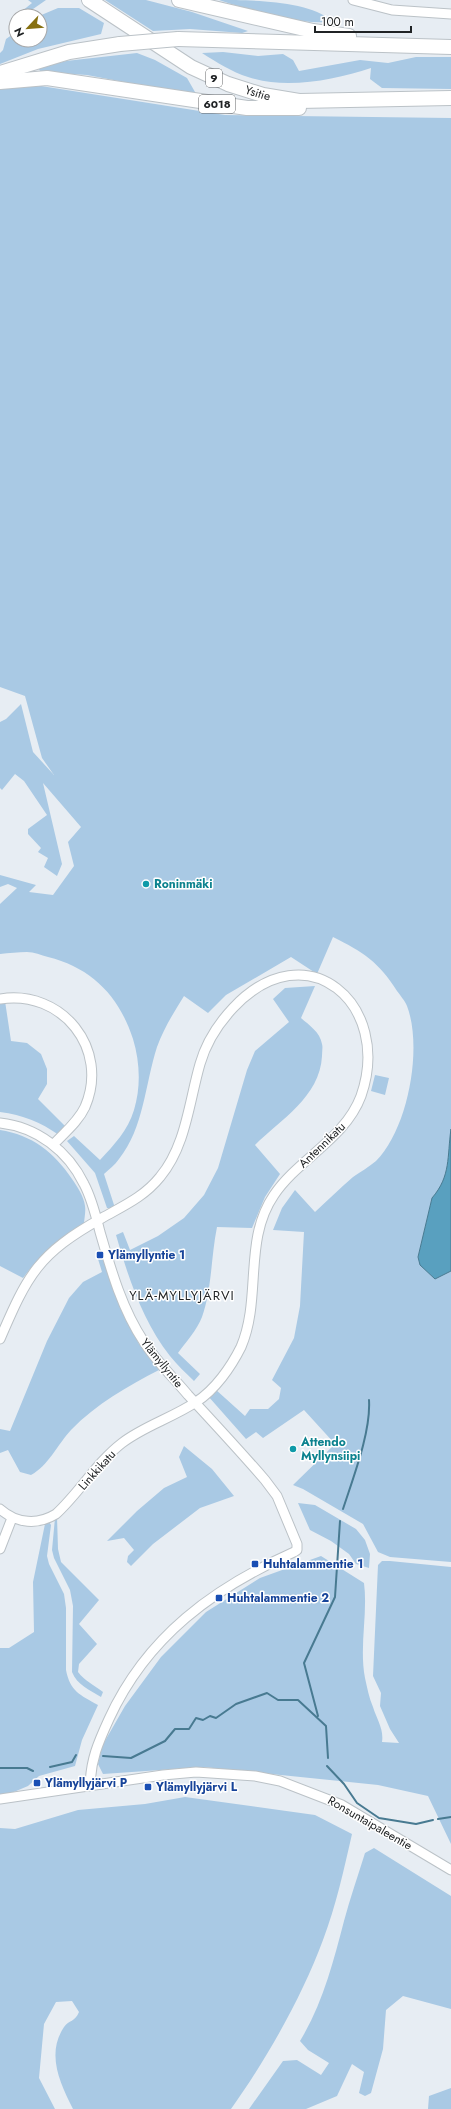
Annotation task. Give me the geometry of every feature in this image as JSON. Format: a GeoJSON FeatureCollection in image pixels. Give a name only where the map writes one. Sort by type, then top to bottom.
{"type":"FeatureCollection","features":[{"type":"Feature","properties":{"kind":"highway","name":"Ysitie"},"geometry":{"type":"LineString","coordinates":[[89,0],[172,56],[191,67],[228,84],[263,95],[299,101],[451,98]]}},
{"type":"Feature","properties":{"kind":"highway"},"geometry":{"type":"LineString","coordinates":[[179,0],[314,31],[354,36],[393,45]]}},
{"type":"Feature","properties":{"kind":"highway"},"geometry":{"type":"LineString","coordinates":[[0,73],[70,52],[120,44],[178,39],[451,47]]}},
{"type":"Feature","properties":{"kind":"highway","name":"6018"},"geometry":{"type":"LineString","coordinates":[[0,82],[47,78],[247,108],[334,107],[359,101]]}},
{"type":"Feature","properties":{"kind":"street"},"geometry":{"type":"LineString","coordinates":[[353,0],[363,1],[392,10],[451,14]]}},
{"type":"Feature","properties":{"kind":"street","name":"Antennikatu"},"geometry":{"type":"LineString","coordinates":[[97,1221],[145,1193],[160,1178],[172,1161],[180,1142],[200,1062],[209,1041],[222,1022],[241,1000],[271,980],[285,976],[306,975],[330,983],[354,1005],[361,1018],[366,1036],[368,1058],[365,1080],[360,1099],[351,1115],[339,1130],[283,1183],[267,1207],[256,1240],[251,1306],[247,1328],[241,1347],[231,1364],[215,1384],[195,1402]]}},
{"type":"Feature","properties":{"kind":"street"},"geometry":{"type":"LineString","coordinates":[[0,999],[15,997],[32,999],[61,1012],[75,1026],[86,1044],[91,1064],[89,1095],[84,1108],[74,1123],[54,1145]]}},
{"type":"Feature","properties":{"kind":"street","name":"Ylämyllyntie"},"geometry":{"type":"LineString","coordinates":[[0,1123],[16,1125],[35,1132],[54,1145],[76,1169],[85,1184],[118,1288],[130,1318],[152,1354],[265,1480],[277,1496],[295,1538],[297,1550],[245,1576],[210,1598],[166,1636],[132,1678],[114,1709],[92,1759],[90,1785]]}},
{"type":"Feature","properties":{"kind":"street"},"geometry":{"type":"LineString","coordinates":[[0,1339],[25,1283],[38,1264],[68,1238],[97,1221]]}},
{"type":"Feature","properties":{"kind":"street","name":"Linkkikatu"},"geometry":{"type":"LineString","coordinates":[[0,1510],[12,1518],[21,1521],[39,1521],[56,1514],[104,1460],[121,1444],[139,1432],[195,1402]]}},
{"type":"Feature","properties":{"kind":"street"},"geometry":{"type":"LineString","coordinates":[[0,1549],[12,1518]]}},
{"type":"Feature","properties":{"kind":"street","name":"Ronsuntaipaleentie"},"geometry":{"type":"LineString","coordinates":[[0,1798],[164,1775],[196,1772],[254,1776],[280,1781],[342,1805],[451,1870]]}},
{"type":"Feature","properties":{"kind":"shaded area"},"geometry":{"type":"Polygon","coordinates":[[[28,0],[46,0],[34,8],[26,8],[32,3],[28,0]]]}},
{"type":"Feature","properties":{"kind":"shaded area"},"geometry":{"type":"Polygon","coordinates":[[[105,0],[146,0],[192,12],[248,31],[242,33],[190,29],[153,31],[105,0]]]}},
{"type":"Feature","properties":{"kind":"shaded area"},"geometry":{"type":"Polygon","coordinates":[[[219,0],[262,1],[294,5],[322,14],[332,21],[307,22],[244,8],[219,0]]]}},
{"type":"Feature","properties":{"kind":"shaded area"},"geometry":{"type":"Polygon","coordinates":[[[58,8],[79,8],[104,23],[101,34],[48,47],[48,12],[58,8]]]}},
{"type":"Feature","properties":{"kind":"shaded area"},"geometry":{"type":"Polygon","coordinates":[[[8,38],[8,48],[42,48],[0,64],[0,53],[3,50],[6,39],[8,38]]]}},
{"type":"Feature","properties":{"kind":"shaded area"},"geometry":{"type":"Polygon","coordinates":[[[223,52],[258,56],[283,54],[293,60],[299,71],[360,60],[388,63],[416,57],[451,57],[451,89],[382,88],[370,79],[371,68],[326,80],[310,82],[278,83],[263,81],[236,72],[202,53],[223,52]]]}},
{"type":"Feature","properties":{"kind":"shaded area"},"geometry":{"type":"Polygon","coordinates":[[[137,53],[155,60],[187,78],[195,92],[187,94],[87,75],[41,72],[38,68],[66,61],[137,53]]]}},
{"type":"Feature","properties":{"kind":"shaded area"},"geometry":{"type":"Polygon","coordinates":[[[41,86],[225,115],[451,118],[451,1129],[445,1174],[438,1190],[432,1198],[418,1257],[420,1265],[435,1279],[451,1271],[451,1562],[390,1557],[378,1552],[363,1524],[303,1489],[293,1485],[335,1444],[304,1410],[263,1438],[256,1432],[246,1439],[208,1396],[215,1389],[245,1416],[250,1409],[268,1409],[279,1399],[281,1388],[272,1380],[294,1338],[300,1306],[304,1232],[273,1230],[282,1208],[295,1190],[315,1212],[353,1177],[376,1161],[387,1147],[397,1129],[410,1087],[413,1065],[412,1023],[404,1000],[384,972],[362,953],[333,937],[317,974],[291,957],[226,995],[208,1013],[184,996],[166,1027],[157,1047],[143,1105],[134,1134],[114,1165],[104,1174],[115,1208],[107,1208],[95,1173],[67,1141],[74,1136],[100,1160],[115,1143],[128,1124],[134,1110],[138,1092],[139,1074],[133,1039],[127,1024],[112,997],[91,976],[78,968],[32,952],[0,954],[0,904],[17,888],[8,884],[0,887],[0,875],[36,885],[29,892],[53,895],[74,866],[68,842],[81,827],[43,783],[62,864],[57,876],[44,867],[48,858],[38,852],[41,848],[28,834],[28,829],[47,815],[24,781],[15,774],[2,790],[0,788],[0,722],[6,719],[21,704],[33,752],[54,775],[42,758],[25,696],[0,687],[0,89],[41,86]]]}},
{"type":"Feature","properties":{"kind":"shaded area"},"geometry":{"type":"Polygon","coordinates":[[[315,986],[301,1018],[314,1029],[321,1040],[322,1056],[320,1071],[307,1096],[287,1117],[255,1145],[280,1174],[265,1197],[252,1228],[217,1227],[210,1284],[202,1317],[178,1353],[200,1374],[194,1381],[170,1356],[152,1329],[131,1283],[116,1235],[123,1232],[130,1250],[158,1236],[184,1218],[204,1195],[218,1168],[247,1070],[255,1051],[289,1022],[273,999],[285,988],[315,986]]]}},
{"type":"Feature","properties":{"kind":"shaded area"},"geometry":{"type":"Polygon","coordinates":[[[5,1001],[11,1041],[27,1043],[41,1054],[47,1069],[47,1084],[38,1099],[66,1127],[59,1135],[45,1126],[31,1120],[0,1112],[0,1002],[5,1001]]]}},
{"type":"Feature","properties":{"kind":"shaded area"},"geometry":{"type":"Polygon","coordinates":[[[375,1075],[389,1078],[385,1095],[371,1091],[375,1075]]]}},
{"type":"Feature","properties":{"kind":"shaded area"},"geometry":{"type":"Polygon","coordinates":[[[451,1129],[451,1271],[435,1279],[420,1265],[418,1257],[432,1198],[438,1190],[445,1174],[451,1129]]]}},
{"type":"Feature","properties":{"kind":"shaded area"},"geometry":{"type":"Polygon","coordinates":[[[0,1130],[12,1132],[22,1136],[41,1146],[50,1153],[65,1169],[78,1188],[85,1206],[84,1225],[50,1248],[23,1278],[0,1266],[0,1130]]]}},
{"type":"Feature","properties":{"kind":"shaded area"},"geometry":{"type":"Polygon","coordinates":[[[103,1258],[126,1319],[139,1344],[159,1370],[124,1389],[91,1412],[71,1430],[48,1460],[37,1471],[31,1475],[20,1472],[8,1450],[0,1453],[0,1429],[10,1431],[47,1341],[69,1298],[83,1282],[102,1272],[98,1259],[103,1258]]]}},
{"type":"Feature","properties":{"kind":"shaded area"},"geometry":{"type":"Polygon","coordinates":[[[184,1446],[212,1469],[234,1496],[200,1508],[153,1544],[131,1566],[127,1562],[128,1556],[134,1550],[124,1538],[107,1541],[137,1511],[164,1488],[187,1477],[179,1457],[184,1446]]]}},
{"type":"Feature","properties":{"kind":"shaded area"},"geometry":{"type":"Polygon","coordinates":[[[298,1503],[315,1505],[356,1529],[365,1540],[370,1554],[369,1568],[356,1564],[349,1554],[331,1541],[310,1530],[298,1503]]]}},
{"type":"Feature","properties":{"kind":"shaded area"},"geometry":{"type":"Polygon","coordinates":[[[57,1517],[58,1549],[61,1562],[99,1600],[79,1624],[97,1644],[79,1664],[78,1672],[103,1692],[101,1697],[80,1684],[72,1672],[73,1606],[70,1590],[54,1558],[52,1550],[55,1518],[57,1517]]]}},
{"type":"Feature","properties":{"kind":"shaded area"},"geometry":{"type":"Polygon","coordinates":[[[49,1522],[51,1525],[47,1556],[49,1564],[64,1594],[66,1608],[66,1670],[73,1688],[98,1705],[82,1740],[75,1766],[39,1776],[28,1786],[9,1794],[0,1794],[0,1648],[9,1648],[34,1632],[33,1582],[45,1524],[49,1522]]]}},
{"type":"Feature","properties":{"kind":"shaded area"},"geometry":{"type":"Polygon","coordinates":[[[321,1556],[364,1583],[365,1606],[363,1666],[369,1696],[381,1729],[382,1742],[399,1743],[390,1729],[380,1706],[381,1693],[373,1676],[378,1565],[382,1561],[390,1561],[451,1567],[451,1844],[428,1796],[378,1785],[204,1767],[103,1774],[98,1764],[102,1746],[125,1706],[161,1657],[206,1612],[260,1578],[321,1556]]]}},
{"type":"Feature","properties":{"kind":"shaded area"},"geometry":{"type":"Polygon","coordinates":[[[185,1797],[315,1815],[352,1834],[343,1874],[328,1927],[305,1984],[270,2049],[231,2109],[73,2109],[60,2079],[57,2068],[56,2048],[64,2027],[76,2018],[79,2012],[72,2001],[56,2002],[44,2024],[39,2078],[55,2109],[0,2109],[0,1828],[15,1829],[78,1810],[145,1804],[185,1797]]]}},
{"type":"Feature","properties":{"kind":"shaded area"},"geometry":{"type":"Polygon","coordinates":[[[374,1848],[451,1896],[451,2009],[403,1996],[386,2010],[383,2049],[371,2093],[365,2096],[359,2093],[364,2072],[352,2064],[337,2096],[306,2109],[249,2109],[283,2061],[297,2060],[321,2075],[329,2063],[308,2050],[300,2041],[321,1997],[365,1853],[374,1848]]]}},
{"type":"Feature","properties":{"kind":"shaded area"},"geometry":{"type":"Polygon","coordinates":[[[451,2088],[451,2109],[428,2109],[429,2096],[451,2088]]]}},
{"type":"Feature","properties":{"kind":"waterway"},"geometry":{"type":"LineString","coordinates":[[343,1509],[364,1440],[369,1413],[369,1400]]}},
{"type":"Feature","properties":{"kind":"waterway"},"geometry":{"type":"LineString","coordinates":[[318,1716],[304,1663],[335,1597],[340,1521]]}},
{"type":"Feature","properties":{"kind":"waterway"},"geometry":{"type":"LineString","coordinates":[[103,1756],[131,1758],[165,1741],[175,1729],[189,1729],[196,1718],[203,1720],[210,1716],[216,1718],[236,1704],[267,1693],[278,1700],[298,1700],[326,1726],[328,1758]]}},
{"type":"Feature","properties":{"kind":"waterway"},"geometry":{"type":"LineString","coordinates":[[50,1767],[72,1762],[76,1755]]}},
{"type":"Feature","properties":{"kind":"waterway"},"geometry":{"type":"LineString","coordinates":[[327,1766],[344,1784],[357,1803],[379,1818],[416,1824],[433,1820]]}},
{"type":"Feature","properties":{"kind":"waterway"},"geometry":{"type":"LineString","coordinates":[[0,1768],[27,1768],[33,1771]]}},
{"type":"Feature","properties":{"kind":"waterway"},"geometry":{"type":"LineString","coordinates":[[438,1819],[451,1817]]}},
{"type":"Feature","properties":{"kind":"place","name":"Roninmäki"},"geometry":{"type":"Point","coordinates":[146,884]}},
{"type":"Feature","properties":{"kind":"place","name":"Ylämyllyntie 1"},"geometry":{"type":"Point","coordinates":[100,1255]}},
{"type":"Feature","properties":{"kind":"place","name":"Attendo Myllynsiipi"},"geometry":{"type":"Point","coordinates":[293,1449]}},
{"type":"Feature","properties":{"kind":"place","name":"Huhtalammentie 1"},"geometry":{"type":"Point","coordinates":[255,1564]}},
{"type":"Feature","properties":{"kind":"place","name":"Huhtalammentie 2"},"geometry":{"type":"Point","coordinates":[219,1598]}},
{"type":"Feature","properties":{"kind":"place","name":"Ylämyllyjärvi P"},"geometry":{"type":"Point","coordinates":[37,1783]}},
{"type":"Feature","properties":{"kind":"place","name":"Ylämyllyjärvi L"},"geometry":{"type":"Point","coordinates":[148,1787]}},
{"type":"Feature","properties":{"kind":"district","name":"YLÄ-MYLLYJÄRVI"},"geometry":{"type":"Point","coordinates":[182,1295]}}]}
